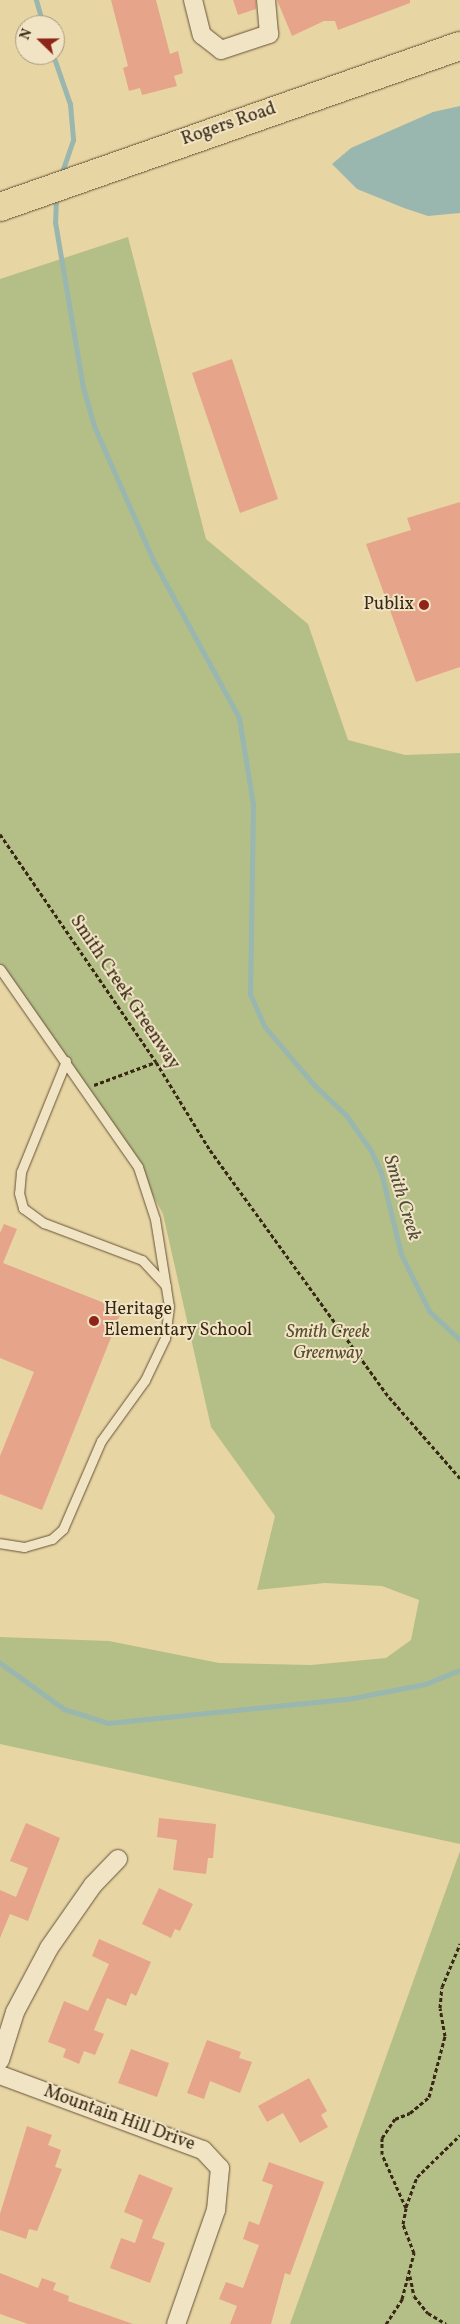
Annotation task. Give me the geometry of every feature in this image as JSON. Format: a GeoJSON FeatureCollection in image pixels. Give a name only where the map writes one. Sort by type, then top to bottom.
{"type":"FeatureCollection","features":[{"type":"Feature","properties":{"kind":"main road","name":"Rogers Road"},"geometry":{"type":"LineString","coordinates":[[0,207],[460,46]]}},
{"type":"Feature","properties":{"kind":"street"},"geometry":{"type":"LineString","coordinates":[[193,0],[202,36],[221,50],[269,34],[266,0]]}},
{"type":"Feature","properties":{"kind":"street"},"geometry":{"type":"LineString","coordinates":[[0,2060],[15,2012],[50,1948],[93,1885],[118,1859]]}},
{"type":"Feature","properties":{"kind":"street","name":"Mountain Hill Drive"},"geometry":{"type":"LineString","coordinates":[[0,2075],[203,2150],[220,2168],[216,2210],[176,2324]]}},
{"type":"Feature","properties":{"kind":"lane"},"geometry":{"type":"LineString","coordinates":[[0,969],[66,1061],[138,1167],[155,1219],[167,1288],[165,1338],[146,1380],[102,1441],[63,1529],[52,1539],[24,1547],[0,1543]]}},
{"type":"Feature","properties":{"kind":"lane"},"geometry":{"type":"LineString","coordinates":[[66,1061],[21,1172],[19,1193],[23,1208],[44,1223],[142,1260],[167,1288]]}},
{"type":"Feature","properties":{"kind":"path","name":"Smith Creek Greenway"},"geometry":{"type":"LineString","coordinates":[[0,834],[156,1062],[210,1150],[389,1397],[460,1478]]}},
{"type":"Feature","properties":{"kind":"path"},"geometry":{"type":"LineString","coordinates":[[84,1088],[156,1062]]}},
{"type":"Feature","properties":{"kind":"path"},"geometry":{"type":"LineString","coordinates":[[406,2208],[382,2154],[382,2138],[395,2119],[410,2113],[429,2097],[445,2036],[440,2008],[442,1987],[460,1944]]}},
{"type":"Feature","properties":{"kind":"path"},"geometry":{"type":"LineString","coordinates":[[386,2324],[402,2299],[414,2253],[402,2224],[417,2177],[460,2135]]}},
{"type":"Feature","properties":{"kind":"path"},"geometry":{"type":"LineString","coordinates":[[409,2273],[414,2296],[428,2313],[446,2324]]}},
{"type":"Feature","properties":{"kind":"green space"},"geometry":{"type":"Polygon","coordinates":[[[128,237],[206,539],[308,624],[348,740],[405,755],[460,753],[460,1844],[0,1744],[0,1637],[109,1641],[219,1663],[311,1665],[386,1658],[411,1640],[419,1600],[382,1586],[325,1583],[257,1590],[275,1516],[211,1427],[163,1214],[138,1167],[0,969],[0,279],[128,237]]]}},
{"type":"Feature","properties":{"kind":"green space"},"geometry":{"type":"Polygon","coordinates":[[[460,1851],[460,2324],[290,2324],[460,1851]]]}},
{"type":"Feature","properties":{"kind":"water"},"geometry":{"type":"Polygon","coordinates":[[[460,106],[460,213],[428,216],[404,208],[357,189],[332,164],[351,148],[433,112],[460,106]]]}},
{"type":"Feature","properties":{"kind":"building"},"geometry":{"type":"Polygon","coordinates":[[[111,0],[156,0],[170,54],[178,51],[183,73],[174,76],[177,86],[142,95],[140,88],[129,91],[123,68],[128,66],[111,0]]]}},
{"type":"Feature","properties":{"kind":"building"},"geometry":{"type":"Polygon","coordinates":[[[233,0],[256,0],[256,9],[238,15],[233,0]]]}},
{"type":"Feature","properties":{"kind":"building"},"geometry":{"type":"Polygon","coordinates":[[[277,0],[410,0],[410,3],[338,30],[335,21],[324,21],[292,36],[277,0]]]}},
{"type":"Feature","properties":{"kind":"building"},"geometry":{"type":"Polygon","coordinates":[[[232,359],[278,499],[240,513],[192,373],[232,359]]]}},
{"type":"Feature","properties":{"kind":"building","name":"Publix"},"geometry":{"type":"Polygon","coordinates":[[[460,502],[460,667],[416,682],[366,544],[411,530],[407,518],[460,502]]]}},
{"type":"Feature","properties":{"kind":"building"},"geometry":{"type":"Polygon","coordinates":[[[4,1224],[17,1229],[3,1263],[122,1310],[42,1510],[0,1494],[0,1456],[34,1372],[0,1358],[0,1233],[4,1224]]]}},
{"type":"Feature","properties":{"kind":"building"},"geometry":{"type":"Polygon","coordinates":[[[159,1818],[216,1824],[213,1858],[208,1858],[206,1874],[173,1870],[177,1840],[157,1837],[159,1818]]]}},
{"type":"Feature","properties":{"kind":"building"},"geometry":{"type":"Polygon","coordinates":[[[26,1823],[60,1838],[28,1921],[10,1914],[0,1938],[0,1890],[16,1897],[28,1868],[10,1861],[26,1823]]]}},
{"type":"Feature","properties":{"kind":"building"},"geometry":{"type":"Polygon","coordinates":[[[159,1888],[193,1904],[180,1931],[175,1929],[171,1938],[142,1924],[159,1888]]]}},
{"type":"Feature","properties":{"kind":"building"},"geometry":{"type":"Polygon","coordinates":[[[99,1939],[151,1962],[136,1996],[131,1993],[126,2006],[107,1998],[94,2030],[104,2034],[95,2055],[84,2051],[79,2064],[63,2057],[66,2049],[48,2042],[64,2001],[88,2011],[109,1964],[92,1956],[99,1939]]]}},
{"type":"Feature","properties":{"kind":"building"},"geometry":{"type":"Polygon","coordinates":[[[207,2040],[241,2052],[239,2058],[252,2062],[240,2093],[210,2081],[204,2099],[187,2093],[207,2040]]]}},
{"type":"Feature","properties":{"kind":"building"},"geometry":{"type":"Polygon","coordinates":[[[131,2049],[169,2063],[157,2097],[118,2083],[131,2049]]]}},
{"type":"Feature","properties":{"kind":"building"},"geometry":{"type":"Polygon","coordinates":[[[309,2078],[327,2111],[321,2115],[328,2127],[300,2143],[283,2113],[267,2122],[258,2106],[309,2078]]]}},
{"type":"Feature","properties":{"kind":"building"},"geometry":{"type":"Polygon","coordinates":[[[27,2126],[52,2135],[48,2145],[61,2150],[55,2167],[62,2169],[37,2231],[29,2229],[26,2239],[0,2230],[0,2214],[27,2126]]]}},
{"type":"Feature","properties":{"kind":"building"},"geometry":{"type":"Polygon","coordinates":[[[269,2162],[324,2182],[290,2275],[285,2273],[271,2324],[230,2324],[237,2306],[219,2299],[226,2282],[243,2288],[259,2245],[243,2239],[249,2221],[259,2225],[273,2185],[262,2181],[269,2162]]]}},
{"type":"Feature","properties":{"kind":"building"},"geometry":{"type":"Polygon","coordinates":[[[139,2174],[173,2188],[152,2238],[165,2243],[150,2283],[110,2268],[121,2238],[135,2243],[143,2220],[124,2212],[139,2174]]]}},
{"type":"Feature","properties":{"kind":"building"},"geometry":{"type":"Polygon","coordinates":[[[0,2273],[38,2288],[42,2278],[56,2283],[53,2290],[69,2296],[68,2301],[133,2324],[28,2324],[0,2314],[0,2273]]]}},
{"type":"Feature","properties":{"kind":"waterway"},"geometry":{"type":"LineString","coordinates":[[36,0],[40,15]]}},
{"type":"Feature","properties":{"kind":"waterway"},"geometry":{"type":"LineString","coordinates":[[56,65],[70,104],[73,140],[60,177]]}},
{"type":"Feature","properties":{"kind":"waterway","name":"Smith Creek"},"geometry":{"type":"LineString","coordinates":[[56,197],[55,222],[83,387],[94,426],[153,560],[239,718],[253,804],[250,994],[264,1026],[314,1085],[346,1115],[371,1151],[381,1172],[401,1254],[429,1311],[460,1340]]}},
{"type":"Feature","properties":{"kind":"waterway"},"geometry":{"type":"LineString","coordinates":[[0,1663],[64,1709],[108,1723],[353,1698],[425,1684],[460,1670]]}},
{"type":"Feature","properties":{"kind":"place","name":"Publix"},"geometry":{"type":"Point","coordinates":[424,605]}},
{"type":"Feature","properties":{"kind":"place","name":"Heritage Elementary School"},"geometry":{"type":"Point","coordinates":[94,1321]}}]}
